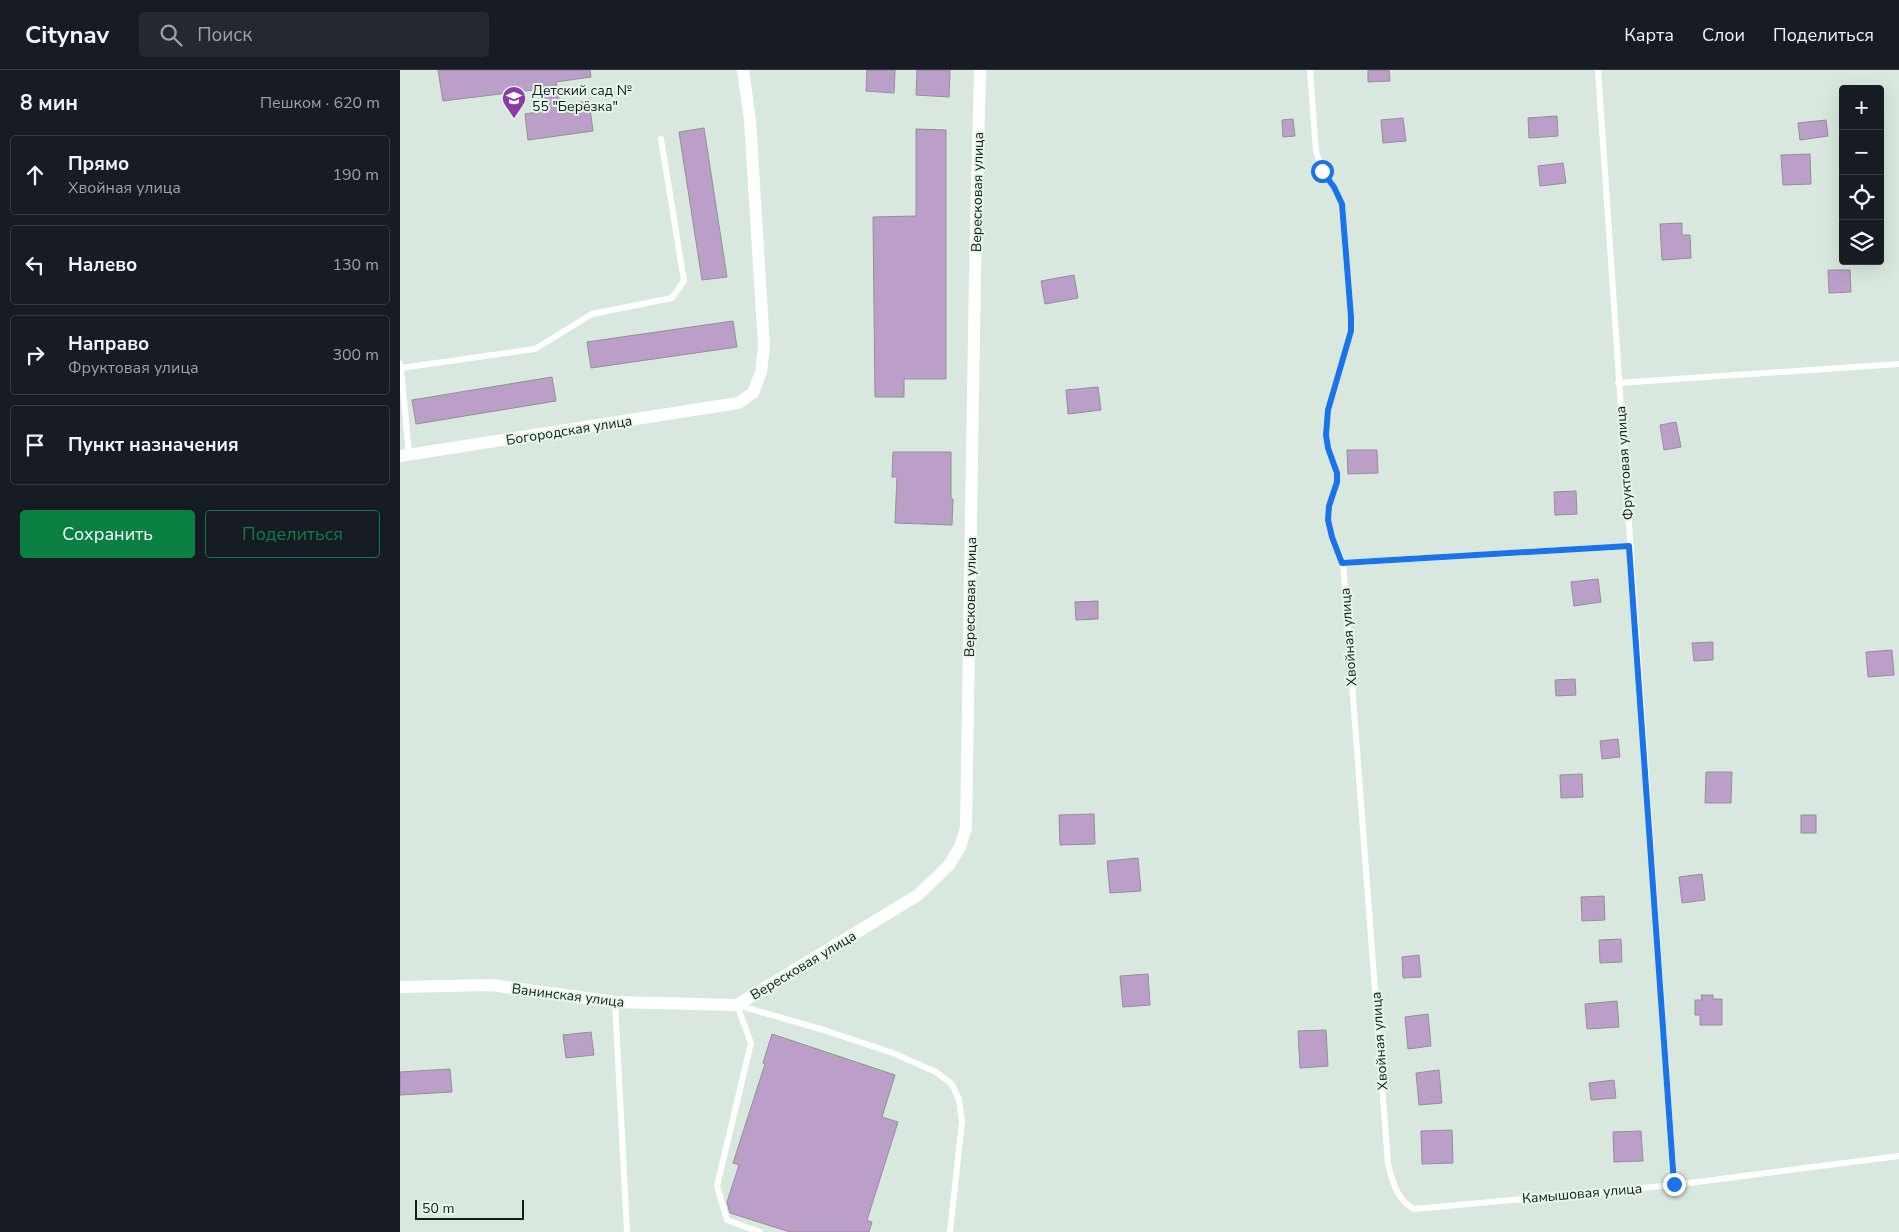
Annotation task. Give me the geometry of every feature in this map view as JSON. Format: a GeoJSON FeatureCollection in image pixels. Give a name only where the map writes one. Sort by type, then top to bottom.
{"type":"FeatureCollection","features":[{"type":"Feature","properties":{"kind":"street","name":"Богородская улица"},"geometry":{"type":"LineString","coordinates":[[405,456],[738,404],[753,393],[761,372],[764,346],[750,120],[743,70]]}},
{"type":"Feature","properties":{"kind":"street","name":"Вересковая улица"},"geometry":{"type":"LineString","coordinates":[[737,1005],[918,895],[949,866],[960,848],[966,828],[974,282],[980,70]]}},
{"type":"Feature","properties":{"kind":"street","name":"Ванинская улица"},"geometry":{"type":"LineString","coordinates":[[400,987],[491,985],[615,1002],[737,1005]]}},
{"type":"Feature","properties":{"kind":"lane","name":"Хвойная улица"},"geometry":{"type":"LineString","coordinates":[[1310,70],[1316,150],[1322,171],[1334,187],[1342,204],[1351,317],[1351,331],[1328,410],[1326,435],[1328,448],[1337,473],[1337,482],[1329,506],[1328,520],[1342,563],[1388,1164],[1399,1196],[1414,1210]]}},
{"type":"Feature","properties":{"kind":"lane","name":"Фруктовая улица"},"geometry":{"type":"LineString","coordinates":[[1598,70],[1674,1184]]}},
{"type":"Feature","properties":{"kind":"lane"},"geometry":{"type":"LineString","coordinates":[[405,456],[401,366],[535,349],[592,314],[672,298],[684,280],[660,139]]}},
{"type":"Feature","properties":{"kind":"lane"},"geometry":{"type":"LineString","coordinates":[[1618,383],[1899,364]]}},
{"type":"Feature","properties":{"kind":"lane"},"geometry":{"type":"LineString","coordinates":[[1342,563],[1629,546]]}},
{"type":"Feature","properties":{"kind":"lane"},"geometry":{"type":"LineString","coordinates":[[615,1002],[627,1232]]}},
{"type":"Feature","properties":{"kind":"lane"},"geometry":{"type":"LineString","coordinates":[[737,1005],[751,1043],[717,1186],[728,1220],[760,1232]]}},
{"type":"Feature","properties":{"kind":"lane"},"geometry":{"type":"LineString","coordinates":[[737,1005],[824,1030],[893,1053],[936,1072],[952,1084],[959,1100],[962,1121],[950,1232]]}},
{"type":"Feature","properties":{"kind":"lane","name":"Камышовая улица"},"geometry":{"type":"LineString","coordinates":[[1414,1210],[1674,1184],[1899,1156]]}},
{"type":"Feature","properties":{"kind":"building"},"geometry":{"type":"Polygon","coordinates":[[[438,70],[590,70],[591,77],[556,82],[560,105],[589,101],[593,131],[528,140],[525,114],[544,111],[541,89],[443,101],[438,70]]]}},
{"type":"Feature","properties":{"kind":"building"},"geometry":{"type":"Polygon","coordinates":[[[867,70],[895,70],[894,93],[866,91],[867,70]]]}},
{"type":"Feature","properties":{"kind":"building"},"geometry":{"type":"Polygon","coordinates":[[[917,70],[950,70],[949,97],[916,95],[917,70]]]}},
{"type":"Feature","properties":{"kind":"building"},"geometry":{"type":"Polygon","coordinates":[[[1368,70],[1389,70],[1390,81],[1368,82],[1368,70]]]}},
{"type":"Feature","properties":{"kind":"building"},"geometry":{"type":"Polygon","coordinates":[[[1557,116],[1558,136],[1529,138],[1528,118],[1557,116]]]}},
{"type":"Feature","properties":{"kind":"building"},"geometry":{"type":"Polygon","coordinates":[[[1403,118],[1406,141],[1383,143],[1381,120],[1403,118]]]}},
{"type":"Feature","properties":{"kind":"building"},"geometry":{"type":"Polygon","coordinates":[[[1293,119],[1295,136],[1283,137],[1282,120],[1293,119]]]}},
{"type":"Feature","properties":{"kind":"building"},"geometry":{"type":"Polygon","coordinates":[[[1826,120],[1828,136],[1800,140],[1798,123],[1826,120]]]}},
{"type":"Feature","properties":{"kind":"building"},"geometry":{"type":"Polygon","coordinates":[[[704,128],[727,277],[702,280],[679,132],[704,128]]]}},
{"type":"Feature","properties":{"kind":"building"},"geometry":{"type":"Polygon","coordinates":[[[916,129],[946,130],[946,379],[904,379],[904,397],[875,397],[873,217],[916,216],[916,129]]]}},
{"type":"Feature","properties":{"kind":"building"},"geometry":{"type":"Polygon","coordinates":[[[1810,154],[1811,184],[1783,185],[1781,155],[1810,154]]]}},
{"type":"Feature","properties":{"kind":"building"},"geometry":{"type":"Polygon","coordinates":[[[1563,163],[1566,183],[1540,186],[1538,166],[1563,163]]]}},
{"type":"Feature","properties":{"kind":"building"},"geometry":{"type":"Polygon","coordinates":[[[1682,223],[1682,235],[1690,235],[1691,258],[1662,260],[1660,224],[1682,223]]]}},
{"type":"Feature","properties":{"kind":"building"},"geometry":{"type":"Polygon","coordinates":[[[1828,270],[1850,270],[1851,292],[1829,293],[1828,270]]]}},
{"type":"Feature","properties":{"kind":"building"},"geometry":{"type":"Polygon","coordinates":[[[1074,275],[1078,298],[1045,304],[1041,281],[1074,275]]]}},
{"type":"Feature","properties":{"kind":"building"},"geometry":{"type":"Polygon","coordinates":[[[733,321],[737,347],[591,368],[587,342],[733,321]]]}},
{"type":"Feature","properties":{"kind":"building"},"geometry":{"type":"Polygon","coordinates":[[[552,377],[556,401],[416,424],[412,400],[552,377]]]}},
{"type":"Feature","properties":{"kind":"building"},"geometry":{"type":"Polygon","coordinates":[[[1098,387],[1101,410],[1068,414],[1066,390],[1098,387]]]}},
{"type":"Feature","properties":{"kind":"building"},"geometry":{"type":"Polygon","coordinates":[[[1676,422],[1681,447],[1664,450],[1660,425],[1676,422]]]}},
{"type":"Feature","properties":{"kind":"building"},"geometry":{"type":"Polygon","coordinates":[[[1347,450],[1377,450],[1378,473],[1348,474],[1347,450]]]}},
{"type":"Feature","properties":{"kind":"building"},"geometry":{"type":"Polygon","coordinates":[[[893,452],[951,452],[952,525],[895,523],[897,477],[892,477],[893,452]]]}},
{"type":"Feature","properties":{"kind":"building"},"geometry":{"type":"Polygon","coordinates":[[[1576,491],[1577,514],[1555,515],[1554,492],[1576,491]]]}},
{"type":"Feature","properties":{"kind":"building"},"geometry":{"type":"Polygon","coordinates":[[[1598,579],[1601,602],[1574,606],[1571,582],[1598,579]]]}},
{"type":"Feature","properties":{"kind":"building"},"geometry":{"type":"Polygon","coordinates":[[[1098,601],[1098,619],[1076,620],[1075,602],[1098,601]]]}},
{"type":"Feature","properties":{"kind":"building"},"geometry":{"type":"Polygon","coordinates":[[[1713,642],[1713,660],[1694,661],[1692,643],[1713,642]]]}},
{"type":"Feature","properties":{"kind":"building"},"geometry":{"type":"Polygon","coordinates":[[[1892,650],[1894,675],[1868,677],[1866,652],[1892,650]]]}},
{"type":"Feature","properties":{"kind":"building"},"geometry":{"type":"Polygon","coordinates":[[[1575,679],[1576,695],[1556,696],[1555,680],[1575,679]]]}},
{"type":"Feature","properties":{"kind":"building"},"geometry":{"type":"Polygon","coordinates":[[[1618,739],[1620,757],[1602,759],[1600,741],[1618,739]]]}},
{"type":"Feature","properties":{"kind":"building"},"geometry":{"type":"Polygon","coordinates":[[[1706,772],[1732,772],[1731,803],[1705,803],[1706,772]]]}},
{"type":"Feature","properties":{"kind":"building"},"geometry":{"type":"Polygon","coordinates":[[[1582,774],[1583,797],[1561,798],[1560,775],[1582,774]]]}},
{"type":"Feature","properties":{"kind":"building"},"geometry":{"type":"Polygon","coordinates":[[[1094,814],[1095,844],[1060,845],[1059,815],[1094,814]]]}},
{"type":"Feature","properties":{"kind":"building"},"geometry":{"type":"Polygon","coordinates":[[[1801,815],[1816,815],[1816,833],[1801,833],[1801,815]]]}},
{"type":"Feature","properties":{"kind":"building"},"geometry":{"type":"Polygon","coordinates":[[[1138,858],[1141,891],[1110,893],[1107,861],[1138,858]]]}},
{"type":"Feature","properties":{"kind":"building"},"geometry":{"type":"Polygon","coordinates":[[[1702,874],[1705,900],[1682,903],[1679,877],[1702,874]]]}},
{"type":"Feature","properties":{"kind":"building"},"geometry":{"type":"Polygon","coordinates":[[[1604,896],[1605,920],[1582,921],[1581,897],[1604,896]]]}},
{"type":"Feature","properties":{"kind":"building"},"geometry":{"type":"Polygon","coordinates":[[[1621,939],[1622,962],[1600,963],[1599,940],[1621,939]]]}},
{"type":"Feature","properties":{"kind":"building"},"geometry":{"type":"Polygon","coordinates":[[[1419,955],[1421,977],[1403,978],[1402,957],[1419,955]]]}},
{"type":"Feature","properties":{"kind":"building"},"geometry":{"type":"Polygon","coordinates":[[[1148,974],[1150,1005],[1123,1007],[1120,976],[1148,974]]]}},
{"type":"Feature","properties":{"kind":"building"},"geometry":{"type":"Polygon","coordinates":[[[1701,995],[1713,995],[1713,999],[1722,999],[1722,1025],[1700,1025],[1700,1015],[1695,1015],[1695,1000],[1702,1000],[1701,995]]]}},
{"type":"Feature","properties":{"kind":"building"},"geometry":{"type":"Polygon","coordinates":[[[1617,1001],[1619,1027],[1587,1029],[1585,1004],[1617,1001]]]}},
{"type":"Feature","properties":{"kind":"building"},"geometry":{"type":"Polygon","coordinates":[[[1428,1014],[1431,1046],[1408,1049],[1405,1017],[1428,1014]]]}},
{"type":"Feature","properties":{"kind":"building"},"geometry":{"type":"Polygon","coordinates":[[[1326,1030],[1328,1066],[1300,1068],[1298,1031],[1326,1030]]]}},
{"type":"Feature","properties":{"kind":"building"},"geometry":{"type":"Polygon","coordinates":[[[591,1032],[594,1055],[566,1058],[563,1035],[591,1032]]]}},
{"type":"Feature","properties":{"kind":"building"},"geometry":{"type":"Polygon","coordinates":[[[772,1034],[895,1075],[882,1117],[898,1122],[867,1220],[872,1222],[869,1232],[790,1232],[730,1213],[727,1202],[739,1165],[733,1163],[765,1064],[763,1063],[772,1034]]]}},
{"type":"Feature","properties":{"kind":"building"},"geometry":{"type":"Polygon","coordinates":[[[450,1069],[452,1092],[400,1095],[400,1072],[450,1069]]]}},
{"type":"Feature","properties":{"kind":"building"},"geometry":{"type":"Polygon","coordinates":[[[1439,1070],[1442,1103],[1419,1105],[1416,1073],[1439,1070]]]}},
{"type":"Feature","properties":{"kind":"building"},"geometry":{"type":"Polygon","coordinates":[[[1614,1080],[1616,1098],[1591,1100],[1589,1083],[1614,1080]]]}},
{"type":"Feature","properties":{"kind":"building"},"geometry":{"type":"Polygon","coordinates":[[[1452,1130],[1453,1163],[1422,1164],[1421,1131],[1452,1130]]]}},
{"type":"Feature","properties":{"kind":"building"},"geometry":{"type":"Polygon","coordinates":[[[1641,1131],[1643,1161],[1614,1162],[1613,1132],[1641,1131]]]}},
{"type":"Feature","properties":{"kind":"place","name":"Детский сад № 55 \"Берёзка\""},"geometry":{"type":"Point","coordinates":[514,119]}},
{"type":"Feature","properties":{"kind":"route"},"geometry":{"type":"LineString","coordinates":[[1322,171],[1334,187],[1342,204],[1351,317],[1351,331],[1328,410],[1326,435],[1328,448],[1337,473],[1337,482],[1329,506],[1328,520],[1342,563],[1629,546],[1674,1184]]}}]}
